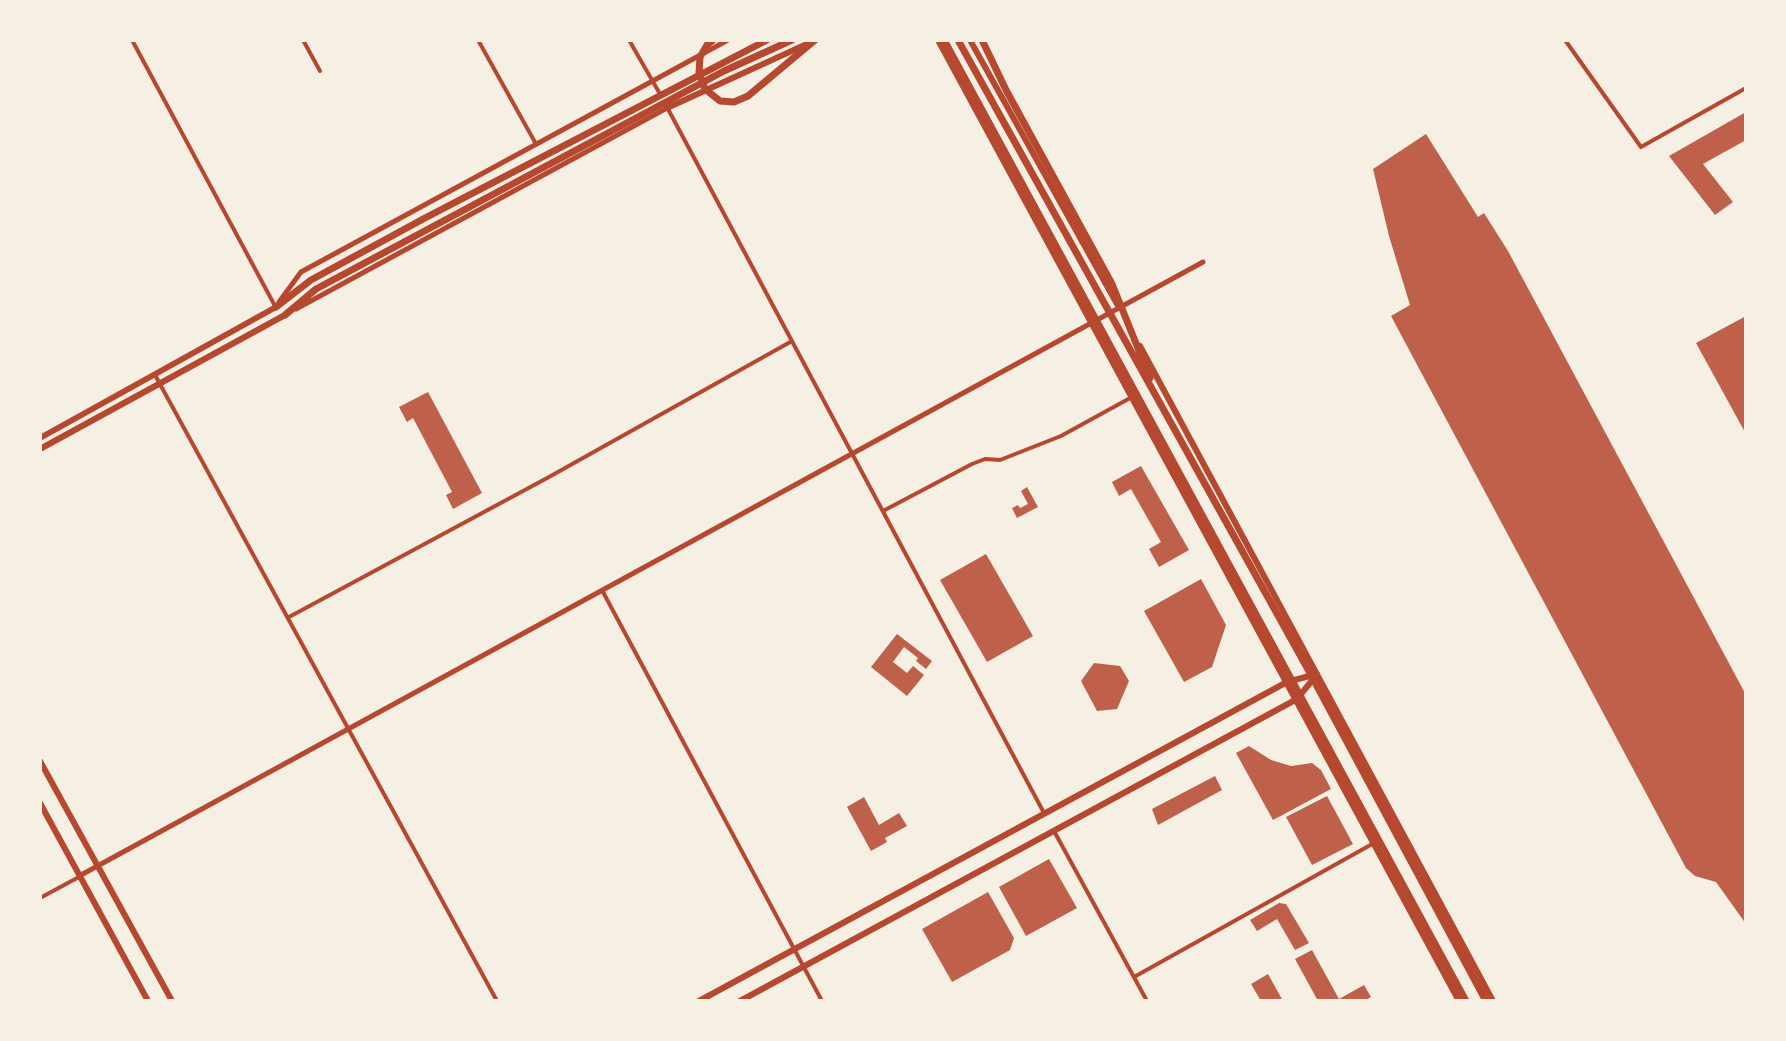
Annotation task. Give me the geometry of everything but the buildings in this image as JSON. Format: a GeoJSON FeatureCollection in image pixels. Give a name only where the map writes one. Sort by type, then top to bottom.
{"type":"FeatureCollection","features":[{"type":"Feature","properties":{"kind":"highway"},"geometry":{"type":"LineString","coordinates":[[713,40],[700,57],[699,73],[705,89],[720,101],[734,102],[748,96],[815,40]]}},
{"type":"Feature","properties":{"kind":"highway"},"geometry":{"type":"LineString","coordinates":[[276,307],[311,280],[425,218],[767,40]]}},
{"type":"Feature","properties":{"kind":"highway"},"geometry":{"type":"LineString","coordinates":[[285,315],[316,289],[724,71],[792,40]]}},
{"type":"Feature","properties":{"kind":"highway"},"geometry":{"type":"LineString","coordinates":[[941,40],[1466,1001]]}},
{"type":"Feature","properties":{"kind":"highway"},"geometry":{"type":"LineString","coordinates":[[958,40],[1310,673],[1486,1001]]}},
{"type":"Feature","properties":{"kind":"highway"},"geometry":{"type":"LineString","coordinates":[[982,40],[1112,284],[1161,406]]}},
{"type":"Feature","properties":{"kind":"main road"},"geometry":{"type":"LineString","coordinates":[[667,108],[815,40]]}},
{"type":"Feature","properties":{"kind":"main road"},"geometry":{"type":"LineString","coordinates":[[941,40],[1459,1001]]}},
{"type":"Feature","properties":{"kind":"main road"},"geometry":{"type":"LineString","coordinates":[[970,40],[1119,308],[1493,1001]]}},
{"type":"Feature","properties":{"kind":"main road"},"geometry":{"type":"LineString","coordinates":[[40,438],[276,307]]}},
{"type":"Feature","properties":{"kind":"main road"},"geometry":{"type":"LineString","coordinates":[[40,449],[285,315]]}},
{"type":"Feature","properties":{"kind":"main road"},"geometry":{"type":"LineString","coordinates":[[699,1001],[1287,682],[1317,674]]}},
{"type":"Feature","properties":{"kind":"main road"},"geometry":{"type":"LineString","coordinates":[[740,1001],[1297,699],[1317,674]]}},
{"type":"Feature","properties":{"kind":"main road"},"geometry":{"type":"LineString","coordinates":[[40,761],[172,1001]]}},
{"type":"Feature","properties":{"kind":"main road"},"geometry":{"type":"LineString","coordinates":[[40,803],[148,1001]]}},
{"type":"Feature","properties":{"kind":"street"},"geometry":{"type":"LineString","coordinates":[[132,40],[276,307],[301,272],[728,40]]}},
{"type":"Feature","properties":{"kind":"street"},"geometry":{"type":"LineString","coordinates":[[303,40],[320,71]]}},
{"type":"Feature","properties":{"kind":"street"},"geometry":{"type":"LineString","coordinates":[[478,40],[536,144]]}},
{"type":"Feature","properties":{"kind":"street"},"geometry":{"type":"LineString","coordinates":[[629,40],[1044,813]]}},
{"type":"Feature","properties":{"kind":"street"},"geometry":{"type":"LineString","coordinates":[[1565,40],[1641,147],[1746,88]]}},
{"type":"Feature","properties":{"kind":"street"},"geometry":{"type":"LineString","coordinates":[[285,315],[667,108]]}},
{"type":"Feature","properties":{"kind":"street"},"geometry":{"type":"LineString","coordinates":[[40,898],[1203,262]]}},
{"type":"Feature","properties":{"kind":"street"},"geometry":{"type":"LineString","coordinates":[[288,618],[792,341]]}},
{"type":"Feature","properties":{"kind":"street"},"geometry":{"type":"LineString","coordinates":[[155,375],[497,1001]]}},
{"type":"Feature","properties":{"kind":"street"},"geometry":{"type":"LineString","coordinates":[[883,511],[972,464],[985,459],[1000,460],[1061,436],[1132,397]]}},
{"type":"Feature","properties":{"kind":"street"},"geometry":{"type":"LineString","coordinates":[[603,592],[822,1001]]}},
{"type":"Feature","properties":{"kind":"street"},"geometry":{"type":"LineString","coordinates":[[1054,831],[1147,1001]]}},
{"type":"Feature","properties":{"kind":"street"},"geometry":{"type":"LineString","coordinates":[[1134,977],[1374,843]]}}]}
